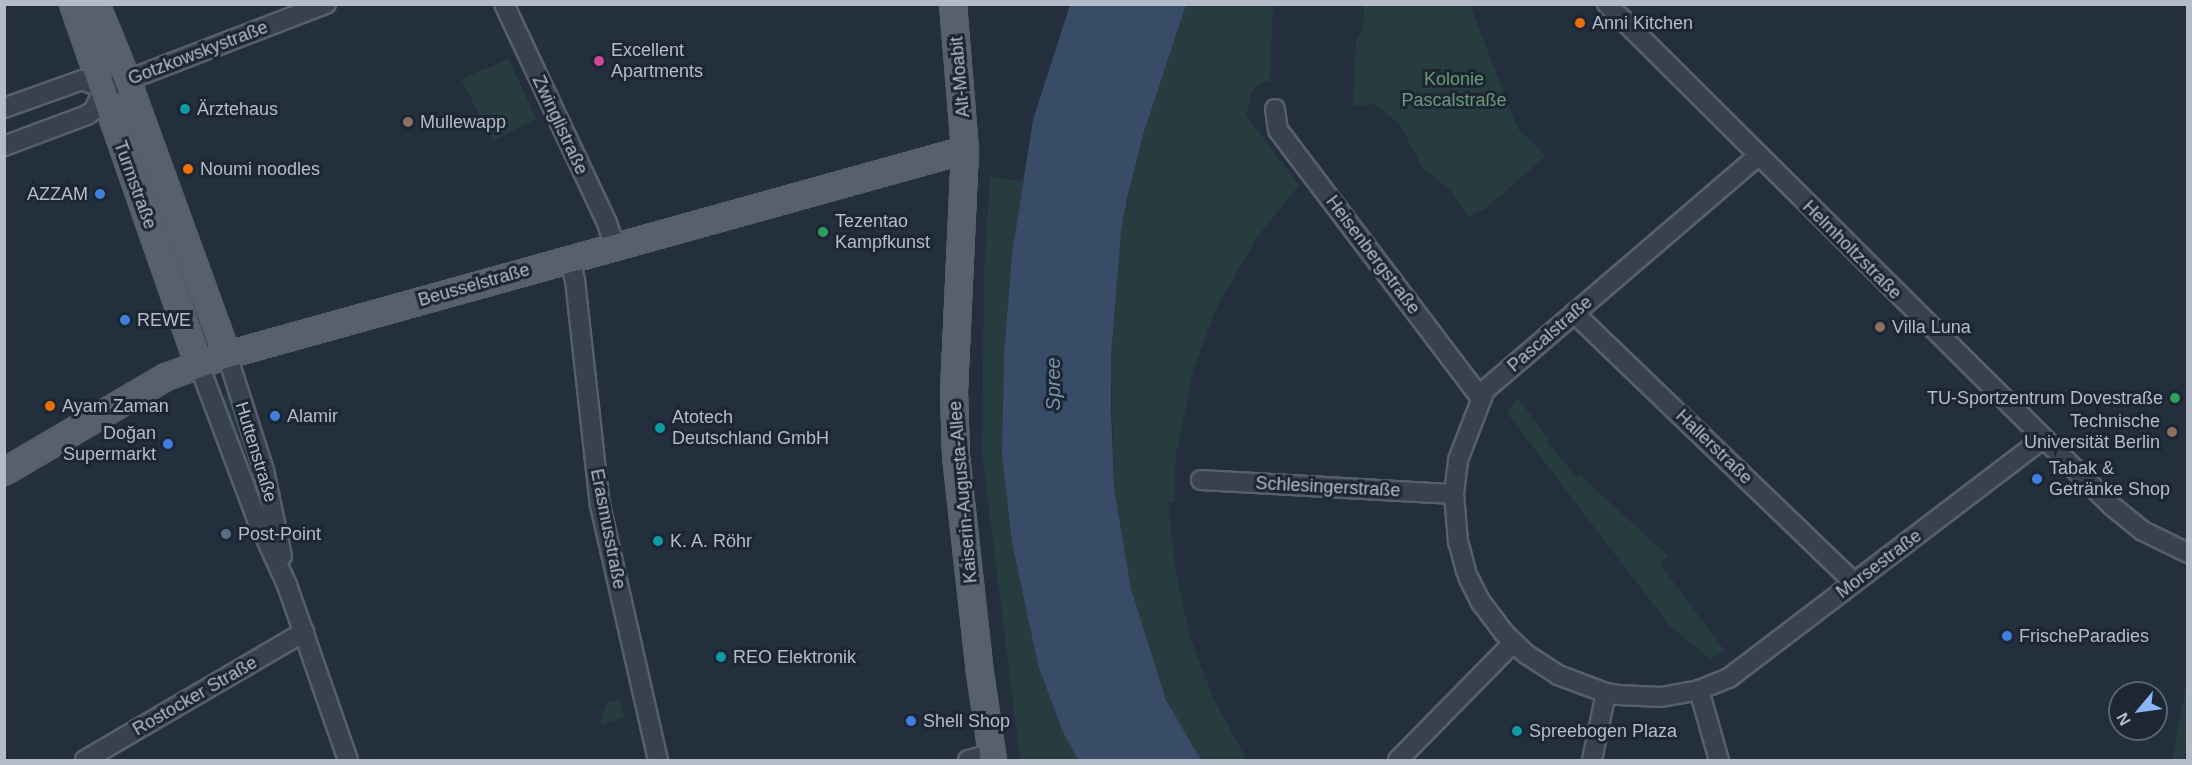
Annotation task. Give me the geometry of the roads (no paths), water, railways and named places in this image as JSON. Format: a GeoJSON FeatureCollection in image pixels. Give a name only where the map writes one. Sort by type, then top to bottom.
{"type":"FeatureCollection","features":[{"type":"Feature","properties":{"kind":"main road","name":"Turmstraße"},"geometry":{"type":"LineString","coordinates":[[73,4],[104,89],[107,108],[199,365]]}},
{"type":"Feature","properties":{"kind":"main road","name":"Turmstraße"},"geometry":{"type":"LineString","coordinates":[[96,4],[127,80],[227,355]]}},
{"type":"Feature","properties":{"kind":"main road","name":"Alt-Moabit"},"geometry":{"type":"LineString","coordinates":[[953,4],[965,150]]}},
{"type":"Feature","properties":{"kind":"main road","name":"Beusselstraße"},"geometry":{"type":"LineString","coordinates":[[4,472],[166,377],[227,355],[965,150]]}},
{"type":"Feature","properties":{"kind":"main road","name":"Kaiserin-Augusta-Allee"},"geometry":{"type":"LineString","coordinates":[[965,150],[954,391],[956,456],[992,757]]}},
{"type":"Feature","properties":{"kind":"street","name":"Gotzkowskystraße"},"geometry":{"type":"LineString","coordinates":[[104,89],[326,4]]}},
{"type":"Feature","properties":{"kind":"street","name":"Zwinglistraße"},"geometry":{"type":"LineString","coordinates":[[504,4],[607,223],[615,247]]}},
{"type":"Feature","properties":{"kind":"street","name":"Helmholtzstraße"},"geometry":{"type":"LineString","coordinates":[[1607,4],[2043,439],[2133,524],[2187,553]]}},
{"type":"Feature","properties":{"kind":"street"},"geometry":{"type":"LineString","coordinates":[[4,108],[82,80],[104,89],[94,110],[87,115],[4,146]]}},
{"type":"Feature","properties":{"kind":"street","name":"Heisenbergstraße"},"geometry":{"type":"LineString","coordinates":[[1275,109],[1278,130],[1480,397]]}},
{"type":"Feature","properties":{"kind":"street","name":"Pascalstraße"},"geometry":{"type":"LineString","coordinates":[[1705,687],[1662,697],[1606,693],[1558,675],[1513,643],[1487,612],[1467,574],[1458,542],[1454,494],[1458,460],[1480,397],[1485,390],[1758,156]]}},
{"type":"Feature","properties":{"kind":"street","name":"Erasmusstraße"},"geometry":{"type":"LineString","coordinates":[[570,259],[575,280],[600,505],[658,760]]}},
{"type":"Feature","properties":{"kind":"street","name":"Hallerstraße"},"geometry":{"type":"LineString","coordinates":[[1574,313],[1854,582]]}},
{"type":"Feature","properties":{"kind":"street","name":"Huttenstraße"},"geometry":{"type":"LineString","coordinates":[[227,355],[264,470],[287,585]]}},
{"type":"Feature","properties":{"kind":"street","name":"Huttenstraße"},"geometry":{"type":"LineString","coordinates":[[199,365],[256,517],[287,585],[348,760]]}},
{"type":"Feature","properties":{"kind":"street","name":"Morsestraße"},"geometry":{"type":"LineString","coordinates":[[1705,687],[1729,678],[2043,439]]}},
{"type":"Feature","properties":{"kind":"street","name":"Schlesingerstraße"},"geometry":{"type":"LineString","coordinates":[[1201,480],[1454,494]]}},
{"type":"Feature","properties":{"kind":"street","name":"Rostocker Straße"},"geometry":{"type":"LineString","coordinates":[[85,760],[304,632]]}},
{"type":"Feature","properties":{"kind":"street"},"geometry":{"type":"LineString","coordinates":[[1398,760],[1513,643]]}},
{"type":"Feature","properties":{"kind":"street"},"geometry":{"type":"LineString","coordinates":[[1705,687],[1719,760]]}},
{"type":"Feature","properties":{"kind":"street"},"geometry":{"type":"LineString","coordinates":[[1592,760],[1606,693]]}},
{"type":"Feature","properties":{"kind":"street"},"geometry":{"type":"LineString","coordinates":[[968,760],[992,757]]}},
{"type":"Feature","properties":{"kind":"water","name":"Spree"},"geometry":{"type":"Polygon","coordinates":[[[1070,5],[1186,5],[1143,135],[1127,198],[1121,233],[1111,356],[1111,409],[1114,488],[1131,589],[1166,700],[1201,760],[1078,760],[1062,730],[1038,665],[1012,542],[1002,455],[1004,354],[1012,254],[1033,120],[1070,5]]]}},
{"type":"Feature","properties":{"kind":"place","name":"Anni Kitchen"},"geometry":{"type":"Point","coordinates":[1580,23]}},
{"type":"Feature","properties":{"kind":"place","name":"Excellent Apartments"},"geometry":{"type":"Point","coordinates":[599,61]}},
{"type":"Feature","properties":{"kind":"place","name":"Ärztehaus"},"geometry":{"type":"Point","coordinates":[185,109]}},
{"type":"Feature","properties":{"kind":"place","name":"Mullewapp"},"geometry":{"type":"Point","coordinates":[408,122]}},
{"type":"Feature","properties":{"kind":"place","name":"Noumi noodles"},"geometry":{"type":"Point","coordinates":[188,169]}},
{"type":"Feature","properties":{"kind":"place","name":"AZZAM"},"geometry":{"type":"Point","coordinates":[100,194]}},
{"type":"Feature","properties":{"kind":"place","name":"Tezentao Kampfkunst"},"geometry":{"type":"Point","coordinates":[823,232]}},
{"type":"Feature","properties":{"kind":"place","name":"REWE"},"geometry":{"type":"Point","coordinates":[125,320]}},
{"type":"Feature","properties":{"kind":"place","name":"Villa Luna"},"geometry":{"type":"Point","coordinates":[1880,327]}},
{"type":"Feature","properties":{"kind":"place","name":"TU-Sportzentrum Dovestraße"},"geometry":{"type":"Point","coordinates":[2175,398]}},
{"type":"Feature","properties":{"kind":"place","name":"Ayam Zaman"},"geometry":{"type":"Point","coordinates":[50,406]}},
{"type":"Feature","properties":{"kind":"place","name":"Alamir"},"geometry":{"type":"Point","coordinates":[275,416]}},
{"type":"Feature","properties":{"kind":"place","name":"Atotech Deutschland GmbH"},"geometry":{"type":"Point","coordinates":[660,428]}},
{"type":"Feature","properties":{"kind":"place","name":"Technische Universität Berlin"},"geometry":{"type":"Point","coordinates":[2172,432]}},
{"type":"Feature","properties":{"kind":"place","name":"Doğan Supermarkt"},"geometry":{"type":"Point","coordinates":[168,444]}},
{"type":"Feature","properties":{"kind":"place","name":"Tabak & Getränke Shop"},"geometry":{"type":"Point","coordinates":[2037,479]}},
{"type":"Feature","properties":{"kind":"place","name":"Post-Point"},"geometry":{"type":"Point","coordinates":[226,534]}},
{"type":"Feature","properties":{"kind":"place","name":"K. A. Röhr"},"geometry":{"type":"Point","coordinates":[658,541]}},
{"type":"Feature","properties":{"kind":"place","name":"FrischeParadies"},"geometry":{"type":"Point","coordinates":[2007,636]}},
{"type":"Feature","properties":{"kind":"place","name":"REO Elektronik"},"geometry":{"type":"Point","coordinates":[721,657]}},
{"type":"Feature","properties":{"kind":"place","name":"Shell Shop"},"geometry":{"type":"Point","coordinates":[911,721]}},
{"type":"Feature","properties":{"kind":"place","name":"Spreebogen Plaza"},"geometry":{"type":"Point","coordinates":[1517,731]}},
{"type":"Feature","properties":{"kind":"park label","name":"Kolonie Pascalstraße"},"geometry":{"type":"Point","coordinates":[1454,90]}}]}
